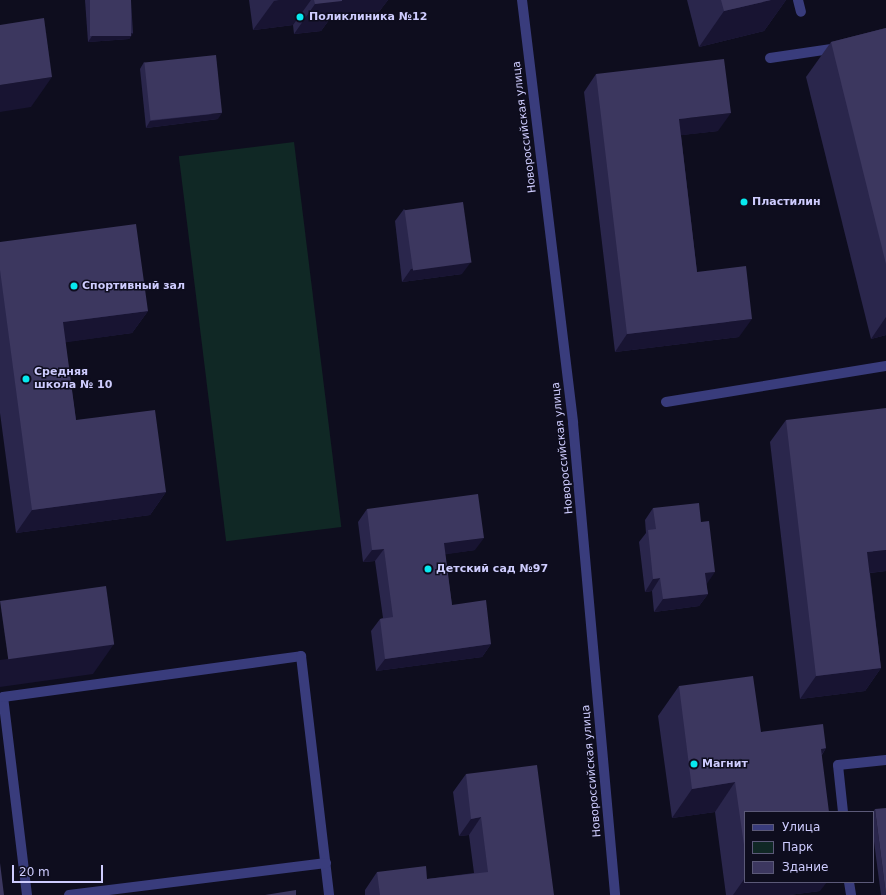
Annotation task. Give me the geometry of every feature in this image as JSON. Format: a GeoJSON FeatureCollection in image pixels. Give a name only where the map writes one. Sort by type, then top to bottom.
{"type":"FeatureCollection","features":[{"type":"Feature","properties":{"kind":"street","name":"Новороссийская улица"},"geometry":{"type":"LineString","coordinates":[[522,0],[573,423],[615,895]]}},
{"type":"Feature","properties":{"kind":"street"},"geometry":{"type":"LineString","coordinates":[[798,0],[801,12]]}},
{"type":"Feature","properties":{"kind":"street"},"geometry":{"type":"LineString","coordinates":[[770,58],[847,47]]}},
{"type":"Feature","properties":{"kind":"street"},"geometry":{"type":"LineString","coordinates":[[666,402],[886,366]]}},
{"type":"Feature","properties":{"kind":"street"},"geometry":{"type":"LineString","coordinates":[[27,895],[3,697],[301,656],[330,895]]}},
{"type":"Feature","properties":{"kind":"street"},"geometry":{"type":"LineString","coordinates":[[843,811],[838,765],[886,760]]}},
{"type":"Feature","properties":{"kind":"street"},"geometry":{"type":"LineString","coordinates":[[69,895],[326,863]]}},
{"type":"Feature","properties":{"kind":"street"},"geometry":{"type":"LineString","coordinates":[[849,883],[851,895]]}},
{"type":"Feature","properties":{"kind":"green space"},"geometry":{"type":"Polygon","coordinates":[[[294,142],[341,527],[226,541],[179,156],[294,142]]]}},
{"type":"Feature","properties":{"kind":"building"},"geometry":{"type":"Polygon","coordinates":[[[90,0],[131,0],[131,36],[90,36],[90,0]]]}},
{"type":"Feature","properties":{"kind":"building"},"geometry":{"type":"Polygon","coordinates":[[[314,0],[342,0],[342,1],[315,4],[314,0]]]}},
{"type":"Feature","properties":{"kind":"building"},"geometry":{"type":"Polygon","coordinates":[[[721,0],[771,0],[724,11],[721,0]]]}},
{"type":"Feature","properties":{"kind":"building"},"geometry":{"type":"Polygon","coordinates":[[[44,18],[52,77],[0,85],[0,25],[44,18]]]}},
{"type":"Feature","properties":{"kind":"building"},"geometry":{"type":"Polygon","coordinates":[[[886,28],[886,264],[831,42],[886,28]]]}},
{"type":"Feature","properties":{"kind":"building"},"geometry":{"type":"Polygon","coordinates":[[[216,55],[222,113],[150,120],[144,63],[216,55]]]}},
{"type":"Feature","properties":{"kind":"building"},"geometry":{"type":"Polygon","coordinates":[[[724,59],[731,113],[679,119],[697,272],[746,266],[752,319],[627,334],[596,74],[724,59]]]}},
{"type":"Feature","properties":{"kind":"building"},"geometry":{"type":"Polygon","coordinates":[[[463,202],[471,262],[413,271],[405,210],[463,202]]]}},
{"type":"Feature","properties":{"kind":"building","name":"Средняя школа № 10"},"geometry":{"type":"Polygon","coordinates":[[[136,224],[148,311],[63,322],[76,420],[155,410],[166,492],[32,510],[0,270],[0,242],[136,224]]]}},
{"type":"Feature","properties":{"kind":"building"},"geometry":{"type":"Polygon","coordinates":[[[886,408],[886,550],[867,552],[881,668],[816,676],[786,420],[886,408]]]}},
{"type":"Feature","properties":{"kind":"building","name":"Детский сад №97"},"geometry":{"type":"Polygon","coordinates":[[[478,494],[484,538],[444,543],[452,605],[486,600],[491,644],[385,659],[380,619],[393,617],[384,549],[372,550],[367,509],[478,494]]]}},
{"type":"Feature","properties":{"kind":"building"},"geometry":{"type":"Polygon","coordinates":[[[699,503],[701,522],[709,521],[715,572],[705,573],[708,594],[663,599],[660,578],[653,579],[648,530],[656,529],[653,508],[699,503]]]}},
{"type":"Feature","properties":{"kind":"building"},"geometry":{"type":"Polygon","coordinates":[[[106,586],[114,644],[8,659],[0,601],[106,586]]]}},
{"type":"Feature","properties":{"kind":"building"},"geometry":{"type":"Polygon","coordinates":[[[753,676],[761,732],[823,724],[826,748],[821,749],[829,811],[744,811],[744,845],[735,782],[692,789],[679,686],[753,676]]]}},
{"type":"Feature","properties":{"kind":"building"},"geometry":{"type":"Polygon","coordinates":[[[537,765],[554,895],[380,895],[377,872],[426,866],[427,879],[488,872],[481,817],[471,819],[466,774],[537,765]]]}},
{"type":"Feature","properties":{"kind":"building"},"geometry":{"type":"Polygon","coordinates":[[[886,808],[886,895],[875,809],[886,808]]]}},
{"type":"Feature","properties":{"kind":"building"},"geometry":{"type":"Polygon","coordinates":[[[0,863],[4,895],[0,895],[0,863]]]}},
{"type":"Feature","properties":{"kind":"building"},"geometry":{"type":"Polygon","coordinates":[[[296,890],[296,895],[265,895],[296,890]]]}},
{"type":"Feature","properties":{"kind":"place","name":"Поликлиника №12"},"geometry":{"type":"Point","coordinates":[300,17]}},
{"type":"Feature","properties":{"kind":"place","name":"Пластилин"},"geometry":{"type":"Point","coordinates":[744,202]}},
{"type":"Feature","properties":{"kind":"place","name":"Спортивный зал"},"geometry":{"type":"Point","coordinates":[74,286]}},
{"type":"Feature","properties":{"kind":"place","name":"Средняя школа № 10"},"geometry":{"type":"Point","coordinates":[26,379]}},
{"type":"Feature","properties":{"kind":"place","name":"Детский сад №97"},"geometry":{"type":"Point","coordinates":[428,569]}},
{"type":"Feature","properties":{"kind":"place","name":"Магнит"},"geometry":{"type":"Point","coordinates":[694,764]}}]}
